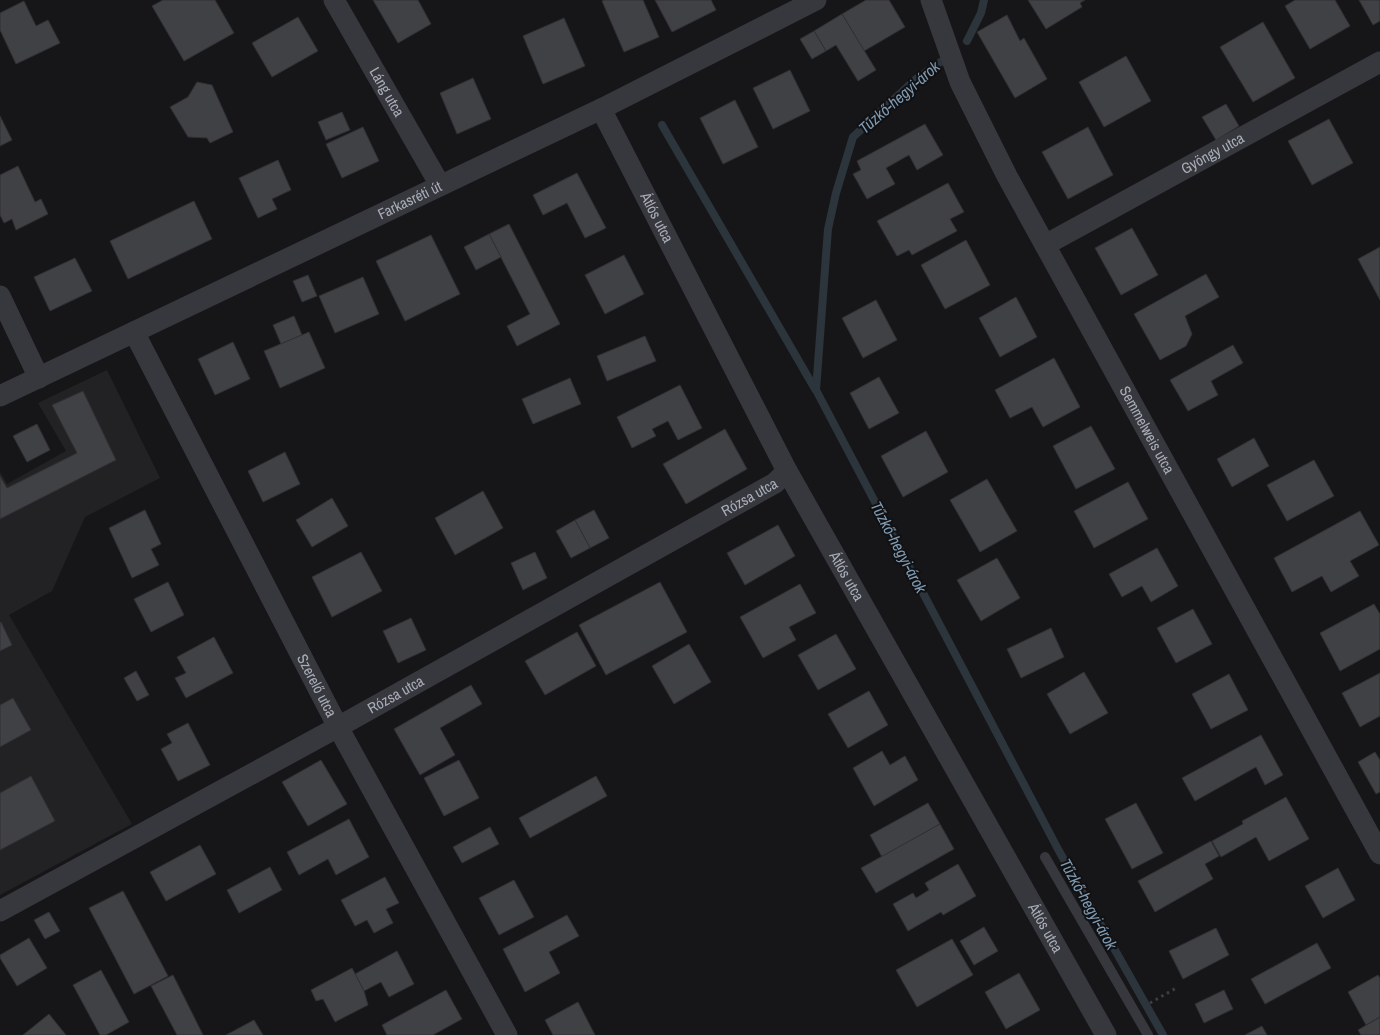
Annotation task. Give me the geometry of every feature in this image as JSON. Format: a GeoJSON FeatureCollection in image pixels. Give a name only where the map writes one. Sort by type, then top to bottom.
{"type":"FeatureCollection","features":[{"type":"Feature","properties":{"kind":"street","name":"Láng utca"},"geometry":{"type":"LineString","coordinates":[[334,0],[440,185]]}},
{"type":"Feature","properties":{"kind":"street","name":"Farkasréti út"},"geometry":{"type":"LineString","coordinates":[[0,396],[601,109],[786,7],[816,0]]}},
{"type":"Feature","properties":{"kind":"street","name":"Semmelweis utca"},"geometry":{"type":"LineString","coordinates":[[931,0],[960,82],[1008,176],[1380,854]]}},
{"type":"Feature","properties":{"kind":"street","name":"Gyöngy utca"},"geometry":{"type":"LineString","coordinates":[[1046,244],[1380,62]]}},
{"type":"Feature","properties":{"kind":"street","name":"Átlós utca"},"geometry":{"type":"LineString","coordinates":[[601,109],[787,471],[1106,1035]]}},
{"type":"Feature","properties":{"kind":"street"},"geometry":{"type":"LineString","coordinates":[[0,296],[39,378]]}},
{"type":"Feature","properties":{"kind":"street","name":"Szerelő utca"},"geometry":{"type":"LineString","coordinates":[[134,332],[338,727],[507,1035]]}},
{"type":"Feature","properties":{"kind":"street","name":"Rózsa utca"},"geometry":{"type":"LineString","coordinates":[[0,911],[338,727],[775,483],[787,471]]}},
{"type":"Feature","properties":{"kind":"lane"},"geometry":{"type":"LineString","coordinates":[[1046,856],[1148,1035]]}},
{"type":"Feature","properties":{"kind":"path"},"geometry":{"type":"LineString","coordinates":[[1157,999],[1178,987]]}},
{"type":"Feature","properties":{"kind":"shaded area"},"geometry":{"type":"Polygon","coordinates":[[[107,370],[160,478],[85,517],[52,591],[9,615],[132,824],[0,895],[0,472],[7,484],[66,451],[38,403],[107,370]]]}},
{"type":"Feature","properties":{"kind":"building"},"geometry":{"type":"Polygon","coordinates":[[[163,0],[215,0],[234,33],[184,61],[152,6],[163,0]]]}},
{"type":"Feature","properties":{"kind":"building"},"geometry":{"type":"Polygon","coordinates":[[[373,0],[418,0],[431,24],[398,43],[373,0]]]}},
{"type":"Feature","properties":{"kind":"building"},"geometry":{"type":"Polygon","coordinates":[[[643,0],[659,37],[624,52],[602,1],[643,0]]]}},
{"type":"Feature","properties":{"kind":"building"},"geometry":{"type":"Polygon","coordinates":[[[655,0],[711,0],[716,10],[672,32],[655,0]]]}},
{"type":"Feature","properties":{"kind":"building"},"geometry":{"type":"Polygon","coordinates":[[[866,0],[889,0],[905,27],[864,51],[842,14],[866,0]]]}},
{"type":"Feature","properties":{"kind":"building"},"geometry":{"type":"Polygon","coordinates":[[[1028,0],[1085,0],[1080,3],[1082,7],[1046,29],[1028,0]]]}},
{"type":"Feature","properties":{"kind":"building"},"geometry":{"type":"Polygon","coordinates":[[[1295,0],[1335,0],[1350,26],[1310,49],[1285,6],[1295,0]]]}},
{"type":"Feature","properties":{"kind":"building"},"geometry":{"type":"Polygon","coordinates":[[[1359,0],[1380,0],[1380,21],[1373,25],[1359,0]]]}},
{"type":"Feature","properties":{"kind":"building"},"geometry":{"type":"Polygon","coordinates":[[[24,1],[36,26],[48,20],[60,43],[16,64],[0,30],[0,13],[24,1]]]}},
{"type":"Feature","properties":{"kind":"building"},"geometry":{"type":"Polygon","coordinates":[[[842,14],[876,70],[858,81],[836,45],[826,51],[814,31],[842,14]]]}},
{"type":"Feature","properties":{"kind":"building"},"geometry":{"type":"Polygon","coordinates":[[[1007,15],[1020,41],[1024,38],[1047,79],[1015,98],[977,32],[1007,15]]]}},
{"type":"Feature","properties":{"kind":"building"},"geometry":{"type":"Polygon","coordinates":[[[298,17],[318,51],[272,77],[252,43],[298,17]]]}},
{"type":"Feature","properties":{"kind":"building"},"geometry":{"type":"Polygon","coordinates":[[[564,18],[585,66],[543,84],[523,36],[564,18]]]}},
{"type":"Feature","properties":{"kind":"building"},"geometry":{"type":"Polygon","coordinates":[[[1263,22],[1295,78],[1253,102],[1220,47],[1263,22]]]}},
{"type":"Feature","properties":{"kind":"building"},"geometry":{"type":"Polygon","coordinates":[[[814,31],[826,51],[812,59],[800,39],[814,31]]]}},
{"type":"Feature","properties":{"kind":"building"},"geometry":{"type":"Polygon","coordinates":[[[1126,56],[1151,101],[1104,127],[1079,82],[1126,56]]]}},
{"type":"Feature","properties":{"kind":"building"},"geometry":{"type":"Polygon","coordinates":[[[790,70],[810,111],[773,129],[753,88],[790,70]]]}},
{"type":"Feature","properties":{"kind":"building"},"geometry":{"type":"Polygon","coordinates":[[[473,78],[491,119],[457,134],[440,93],[473,78]]]}},
{"type":"Feature","properties":{"kind":"building"},"geometry":{"type":"Polygon","coordinates":[[[197,82],[212,85],[233,132],[210,143],[207,138],[188,137],[170,107],[188,97],[197,82]]]}},
{"type":"Feature","properties":{"kind":"building"},"geometry":{"type":"Polygon","coordinates":[[[735,100],[758,147],[723,164],[700,118],[735,100]]]}},
{"type":"Feature","properties":{"kind":"building"},"geometry":{"type":"Polygon","coordinates":[[[1226,104],[1239,126],[1216,140],[1202,117],[1226,104]]]}},
{"type":"Feature","properties":{"kind":"building"},"geometry":{"type":"Polygon","coordinates":[[[342,112],[350,130],[326,140],[318,122],[342,112]]]}},
{"type":"Feature","properties":{"kind":"building"},"geometry":{"type":"Polygon","coordinates":[[[0,116],[12,140],[0,146],[0,116]]]}},
{"type":"Feature","properties":{"kind":"building"},"geometry":{"type":"Polygon","coordinates":[[[1329,119],[1353,163],[1312,185],[1288,141],[1329,119]]]}},
{"type":"Feature","properties":{"kind":"building"},"geometry":{"type":"Polygon","coordinates":[[[925,124],[943,155],[917,170],[909,155],[886,168],[895,184],[867,199],[853,174],[861,170],[857,161],[925,124]]]}},
{"type":"Feature","properties":{"kind":"building"},"geometry":{"type":"Polygon","coordinates":[[[363,127],[379,161],[342,178],[326,144],[363,127]]]}},
{"type":"Feature","properties":{"kind":"building"},"geometry":{"type":"Polygon","coordinates":[[[1088,127],[1113,175],[1068,199],[1042,152],[1088,127]]]}},
{"type":"Feature","properties":{"kind":"building"},"geometry":{"type":"Polygon","coordinates":[[[278,160],[291,190],[272,199],[277,209],[258,218],[239,178],[278,160]]]}},
{"type":"Feature","properties":{"kind":"building"},"geometry":{"type":"Polygon","coordinates":[[[18,166],[35,202],[41,199],[48,214],[16,230],[12,219],[4,223],[0,215],[0,175],[18,166]]]}},
{"type":"Feature","properties":{"kind":"building"},"geometry":{"type":"Polygon","coordinates":[[[577,173],[606,228],[585,238],[567,203],[543,215],[533,195],[577,173]]]}},
{"type":"Feature","properties":{"kind":"building"},"geometry":{"type":"Polygon","coordinates":[[[948,183],[964,212],[950,219],[957,231],[912,255],[909,250],[897,256],[877,221],[948,183]]]}},
{"type":"Feature","properties":{"kind":"building"},"geometry":{"type":"Polygon","coordinates":[[[194,201],[212,239],[128,279],[110,241],[194,201]]]}},
{"type":"Feature","properties":{"kind":"building"},"geometry":{"type":"Polygon","coordinates":[[[509,224],[560,324],[517,346],[507,326],[530,314],[489,234],[509,224]]]}},
{"type":"Feature","properties":{"kind":"building"},"geometry":{"type":"Polygon","coordinates":[[[1132,228],[1158,275],[1121,295],[1095,248],[1132,228]]]}},
{"type":"Feature","properties":{"kind":"building"},"geometry":{"type":"Polygon","coordinates":[[[489,234],[501,257],[476,270],[464,247],[489,234]]]}},
{"type":"Feature","properties":{"kind":"building"},"geometry":{"type":"Polygon","coordinates":[[[431,235],[460,294],[405,321],[376,261],[431,235]]]}},
{"type":"Feature","properties":{"kind":"building"},"geometry":{"type":"Polygon","coordinates":[[[966,240],[990,285],[945,309],[921,265],[966,240]]]}},
{"type":"Feature","properties":{"kind":"building"},"geometry":{"type":"Polygon","coordinates":[[[1380,247],[1380,300],[1358,259],[1380,247]]]}},
{"type":"Feature","properties":{"kind":"building"},"geometry":{"type":"Polygon","coordinates":[[[624,255],[644,294],[605,314],[585,275],[624,255]]]}},
{"type":"Feature","properties":{"kind":"building"},"geometry":{"type":"Polygon","coordinates":[[[75,258],[92,291],[50,311],[34,277],[75,258]]]}},
{"type":"Feature","properties":{"kind":"building"},"geometry":{"type":"Polygon","coordinates":[[[1206,274],[1219,297],[1185,316],[1192,334],[1186,346],[1160,360],[1134,314],[1206,274]]]}},
{"type":"Feature","properties":{"kind":"building"},"geometry":{"type":"Polygon","coordinates":[[[308,275],[317,296],[302,302],[293,281],[308,275]]]}},
{"type":"Feature","properties":{"kind":"building"},"geometry":{"type":"Polygon","coordinates":[[[363,277],[379,314],[335,333],[319,296],[363,277]]]}},
{"type":"Feature","properties":{"kind":"building"},"geometry":{"type":"Polygon","coordinates":[[[1016,297],[1037,337],[1000,357],[979,318],[1016,297]]]}},
{"type":"Feature","properties":{"kind":"building"},"geometry":{"type":"Polygon","coordinates":[[[876,300],[897,340],[863,358],[842,318],[876,300]]]}},
{"type":"Feature","properties":{"kind":"building"},"geometry":{"type":"Polygon","coordinates":[[[294,316],[302,335],[281,344],[273,325],[294,316]]]}},
{"type":"Feature","properties":{"kind":"building"},"geometry":{"type":"Polygon","coordinates":[[[309,332],[325,368],[280,388],[264,351],[309,332]]]}},
{"type":"Feature","properties":{"kind":"building"},"geometry":{"type":"Polygon","coordinates":[[[645,336],[656,361],[607,381],[597,356],[645,336]]]}},
{"type":"Feature","properties":{"kind":"building"},"geometry":{"type":"Polygon","coordinates":[[[233,342],[250,379],[215,395],[198,359],[233,342]]]}},
{"type":"Feature","properties":{"kind":"building"},"geometry":{"type":"Polygon","coordinates":[[[1233,345],[1243,363],[1211,381],[1218,395],[1188,411],[1170,380],[1233,345]]]}},
{"type":"Feature","properties":{"kind":"building"},"geometry":{"type":"Polygon","coordinates":[[[1054,358],[1080,407],[1043,427],[1032,407],[1010,418],[995,390],[1054,358]]]}},
{"type":"Feature","properties":{"kind":"building"},"geometry":{"type":"Polygon","coordinates":[[[879,377],[899,413],[869,429],[850,393],[879,377]]]}},
{"type":"Feature","properties":{"kind":"building"},"geometry":{"type":"Polygon","coordinates":[[[570,378],[581,404],[533,424],[522,399],[570,378]]]}},
{"type":"Feature","properties":{"kind":"building"},"geometry":{"type":"Polygon","coordinates":[[[680,385],[702,428],[678,440],[668,421],[652,429],[656,436],[632,448],[617,417],[680,385]]]}},
{"type":"Feature","properties":{"kind":"building"},"geometry":{"type":"Polygon","coordinates":[[[83,391],[116,460],[0,519],[0,476],[7,488],[77,453],[52,405],[83,391]]]}},
{"type":"Feature","properties":{"kind":"building"},"geometry":{"type":"Polygon","coordinates":[[[37,424],[50,450],[27,462],[13,436],[37,424]]]}},
{"type":"Feature","properties":{"kind":"building"},"geometry":{"type":"Polygon","coordinates":[[[1091,426],[1115,469],[1076,489],[1053,446],[1091,426]]]}},
{"type":"Feature","properties":{"kind":"building"},"geometry":{"type":"Polygon","coordinates":[[[725,429],[747,469],[686,504],[663,464],[725,429]]]}},
{"type":"Feature","properties":{"kind":"building"},"geometry":{"type":"Polygon","coordinates":[[[926,431],[948,472],[903,497],[881,456],[926,431]]]}},
{"type":"Feature","properties":{"kind":"building"},"geometry":{"type":"Polygon","coordinates":[[[1254,438],[1269,466],[1232,487],[1217,459],[1254,438]]]}},
{"type":"Feature","properties":{"kind":"building"},"geometry":{"type":"Polygon","coordinates":[[[285,452],[300,484],[263,502],[248,471],[285,452]]]}},
{"type":"Feature","properties":{"kind":"building"},"geometry":{"type":"Polygon","coordinates":[[[1314,460],[1334,496],[1287,521],[1267,485],[1314,460]]]}},
{"type":"Feature","properties":{"kind":"building"},"geometry":{"type":"Polygon","coordinates":[[[987,479],[1017,531],[980,552],[950,500],[987,479]]]}},
{"type":"Feature","properties":{"kind":"building"},"geometry":{"type":"Polygon","coordinates":[[[1128,482],[1148,519],[1094,548],[1074,511],[1128,482]]]}},
{"type":"Feature","properties":{"kind":"building"},"geometry":{"type":"Polygon","coordinates":[[[483,491],[503,528],[455,555],[435,518],[483,491]]]}},
{"type":"Feature","properties":{"kind":"building"},"geometry":{"type":"Polygon","coordinates":[[[332,498],[348,526],[312,547],[296,520],[332,498]]]}},
{"type":"Feature","properties":{"kind":"building"},"geometry":{"type":"Polygon","coordinates":[[[145,510],[161,544],[151,549],[159,565],[132,578],[109,528],[145,510]]]}},
{"type":"Feature","properties":{"kind":"building"},"geometry":{"type":"Polygon","coordinates":[[[594,510],[609,538],[590,548],[575,520],[594,510]]]}},
{"type":"Feature","properties":{"kind":"building"},"geometry":{"type":"Polygon","coordinates":[[[1360,511],[1379,545],[1350,561],[1359,576],[1331,592],[1322,576],[1292,592],[1274,558],[1360,511]]]}},
{"type":"Feature","properties":{"kind":"building"},"geometry":{"type":"Polygon","coordinates":[[[575,520],[590,548],[571,558],[556,531],[575,520]]]}},
{"type":"Feature","properties":{"kind":"building"},"geometry":{"type":"Polygon","coordinates":[[[778,525],[795,556],[745,585],[727,553],[778,525]]]}},
{"type":"Feature","properties":{"kind":"building"},"geometry":{"type":"Polygon","coordinates":[[[1157,548],[1178,586],[1151,602],[1142,586],[1122,597],[1109,574],[1157,548]]]}},
{"type":"Feature","properties":{"kind":"building"},"geometry":{"type":"Polygon","coordinates":[[[361,552],[382,591],[332,617],[312,577],[361,552]]]}},
{"type":"Feature","properties":{"kind":"building"},"geometry":{"type":"Polygon","coordinates":[[[535,552],[547,578],[523,590],[511,563],[535,552]]]}},
{"type":"Feature","properties":{"kind":"building"},"geometry":{"type":"Polygon","coordinates":[[[997,558],[1020,598],[981,621],[957,580],[997,558]]]}},
{"type":"Feature","properties":{"kind":"building"},"geometry":{"type":"Polygon","coordinates":[[[168,582],[184,615],[151,632],[134,599],[168,582]]]}},
{"type":"Feature","properties":{"kind":"building"},"geometry":{"type":"Polygon","coordinates":[[[660,582],[687,632],[606,675],[579,625],[660,582]]]}},
{"type":"Feature","properties":{"kind":"building"},"geometry":{"type":"Polygon","coordinates":[[[800,584],[816,613],[789,627],[796,640],[763,658],[740,617],[800,584]]]}},
{"type":"Feature","properties":{"kind":"building"},"geometry":{"type":"Polygon","coordinates":[[[1374,604],[1380,614],[1380,649],[1340,671],[1320,633],[1374,604]]]}},
{"type":"Feature","properties":{"kind":"building"},"geometry":{"type":"Polygon","coordinates":[[[1193,609],[1212,644],[1176,663],[1157,628],[1193,609]]]}},
{"type":"Feature","properties":{"kind":"building"},"geometry":{"type":"Polygon","coordinates":[[[411,618],[426,650],[398,663],[383,631],[411,618]]]}},
{"type":"Feature","properties":{"kind":"building"},"geometry":{"type":"Polygon","coordinates":[[[0,623],[12,645],[0,651],[0,623]]]}},
{"type":"Feature","properties":{"kind":"building"},"geometry":{"type":"Polygon","coordinates":[[[1051,628],[1064,657],[1021,678],[1007,649],[1051,628]]]}},
{"type":"Feature","properties":{"kind":"building"},"geometry":{"type":"Polygon","coordinates":[[[577,632],[596,666],[545,695],[525,661],[577,632]]]}},
{"type":"Feature","properties":{"kind":"building"},"geometry":{"type":"Polygon","coordinates":[[[836,634],[856,669],[818,690],[798,655],[836,634]]]}},
{"type":"Feature","properties":{"kind":"building"},"geometry":{"type":"Polygon","coordinates":[[[214,637],[233,673],[186,698],[175,678],[186,673],[177,657],[214,637]]]}},
{"type":"Feature","properties":{"kind":"building"},"geometry":{"type":"Polygon","coordinates":[[[689,644],[711,682],[674,704],[652,666],[689,644]]]}},
{"type":"Feature","properties":{"kind":"building"},"geometry":{"type":"Polygon","coordinates":[[[136,671],[149,695],[137,701],[124,678],[136,671]]]}},
{"type":"Feature","properties":{"kind":"building"},"geometry":{"type":"Polygon","coordinates":[[[1084,672],[1108,713],[1070,734],[1047,694],[1084,672]]]}},
{"type":"Feature","properties":{"kind":"building"},"geometry":{"type":"Polygon","coordinates":[[[1380,673],[1380,716],[1360,727],[1342,693],[1380,673]]]}},
{"type":"Feature","properties":{"kind":"building"},"geometry":{"type":"Polygon","coordinates":[[[1229,674],[1248,710],[1211,729],[1192,694],[1229,674]]]}},
{"type":"Feature","properties":{"kind":"building"},"geometry":{"type":"Polygon","coordinates":[[[471,685],[482,704],[440,728],[455,755],[420,775],[394,729],[471,685]]]}},
{"type":"Feature","properties":{"kind":"building"},"geometry":{"type":"Polygon","coordinates":[[[869,691],[888,725],[848,748],[828,714],[869,691]]]}},
{"type":"Feature","properties":{"kind":"building"},"geometry":{"type":"Polygon","coordinates":[[[13,698],[31,730],[0,747],[0,705],[13,698]]]}},
{"type":"Feature","properties":{"kind":"building"},"geometry":{"type":"Polygon","coordinates":[[[188,723],[210,765],[178,781],[161,749],[172,743],[167,734],[188,723]]]}},
{"type":"Feature","properties":{"kind":"building"},"geometry":{"type":"Polygon","coordinates":[[[1261,735],[1283,775],[1265,785],[1256,767],[1195,801],[1182,778],[1261,735]]]}},
{"type":"Feature","properties":{"kind":"building"},"geometry":{"type":"Polygon","coordinates":[[[882,751],[890,765],[905,756],[918,780],[874,806],[853,768],[882,751]]]}},
{"type":"Feature","properties":{"kind":"building"},"geometry":{"type":"Polygon","coordinates":[[[1375,752],[1380,760],[1380,792],[1376,794],[1358,762],[1375,752]]]}},
{"type":"Feature","properties":{"kind":"building"},"geometry":{"type":"Polygon","coordinates":[[[321,760],[347,804],[308,826],[282,782],[321,760]]]}},
{"type":"Feature","properties":{"kind":"building"},"geometry":{"type":"Polygon","coordinates":[[[459,760],[479,798],[444,816],[424,778],[459,760]]]}},
{"type":"Feature","properties":{"kind":"building"},"geometry":{"type":"Polygon","coordinates":[[[31,776],[55,821],[0,850],[0,793],[31,776]]]}},
{"type":"Feature","properties":{"kind":"building"},"geometry":{"type":"Polygon","coordinates":[[[596,776],[607,796],[530,838],[519,818],[596,776]]]}},
{"type":"Feature","properties":{"kind":"building"},"geometry":{"type":"Polygon","coordinates":[[[1286,797],[1309,839],[1269,861],[1256,837],[1221,857],[1212,841],[1243,824],[1242,821],[1286,797]]]}},
{"type":"Feature","properties":{"kind":"building"},"geometry":{"type":"Polygon","coordinates":[[[928,803],[940,824],[882,857],[870,835],[928,803]]]}},
{"type":"Feature","properties":{"kind":"building"},"geometry":{"type":"Polygon","coordinates":[[[1136,803],[1163,853],[1132,869],[1105,819],[1136,803]]]}},
{"type":"Feature","properties":{"kind":"building"},"geometry":{"type":"Polygon","coordinates":[[[349,819],[369,857],[336,875],[328,859],[299,875],[287,852],[349,819]]]}},
{"type":"Feature","properties":{"kind":"building"},"geometry":{"type":"Polygon","coordinates":[[[940,824],[954,849],[876,893],[861,868],[940,824]]]}},
{"type":"Feature","properties":{"kind":"building"},"geometry":{"type":"Polygon","coordinates":[[[490,827],[499,844],[462,863],[453,847],[490,827]]]}},
{"type":"Feature","properties":{"kind":"building"},"geometry":{"type":"Polygon","coordinates":[[[1211,841],[1219,856],[1205,864],[1213,879],[1155,912],[1138,881],[1211,841]]]}},
{"type":"Feature","properties":{"kind":"building"},"geometry":{"type":"Polygon","coordinates":[[[200,845],[216,874],[166,901],[150,872],[200,845]]]}},
{"type":"Feature","properties":{"kind":"building"},"geometry":{"type":"Polygon","coordinates":[[[958,864],[976,896],[943,915],[941,912],[908,931],[893,904],[913,893],[916,898],[929,890],[925,883],[958,864]]]}},
{"type":"Feature","properties":{"kind":"building"},"geometry":{"type":"Polygon","coordinates":[[[270,867],[282,890],[239,913],[227,890],[270,867]]]}},
{"type":"Feature","properties":{"kind":"building"},"geometry":{"type":"Polygon","coordinates":[[[1338,868],[1355,900],[1323,918],[1305,886],[1338,868]]]}},
{"type":"Feature","properties":{"kind":"building"},"geometry":{"type":"Polygon","coordinates":[[[385,877],[399,903],[386,909],[393,923],[374,933],[367,920],[355,926],[341,900],[385,877]]]}},
{"type":"Feature","properties":{"kind":"building"},"geometry":{"type":"Polygon","coordinates":[[[514,880],[534,917],[499,935],[479,898],[514,880]]]}},
{"type":"Feature","properties":{"kind":"building"},"geometry":{"type":"Polygon","coordinates":[[[123,891],[168,976],[134,994],[89,908],[123,891]]]}},
{"type":"Feature","properties":{"kind":"building"},"geometry":{"type":"Polygon","coordinates":[[[49,912],[60,931],[45,939],[34,920],[49,912]]]}},
{"type":"Feature","properties":{"kind":"building"},"geometry":{"type":"Polygon","coordinates":[[[567,915],[579,936],[549,952],[560,973],[525,992],[503,949],[567,915]]]}},
{"type":"Feature","properties":{"kind":"building"},"geometry":{"type":"Polygon","coordinates":[[[984,927],[998,951],[974,965],[960,941],[984,927]]]}},
{"type":"Feature","properties":{"kind":"building"},"geometry":{"type":"Polygon","coordinates":[[[1216,928],[1229,955],[1183,979],[1169,951],[1216,928]]]}},
{"type":"Feature","properties":{"kind":"building"},"geometry":{"type":"Polygon","coordinates":[[[29,938],[47,968],[17,986],[0,955],[29,938]]]}},
{"type":"Feature","properties":{"kind":"building"},"geometry":{"type":"Polygon","coordinates":[[[952,939],[973,975],[917,1007],[896,970],[952,939]]]}},
{"type":"Feature","properties":{"kind":"building"},"geometry":{"type":"Polygon","coordinates":[[[1317,943],[1331,968],[1265,1004],[1251,979],[1317,943]]]}},
{"type":"Feature","properties":{"kind":"building"},"geometry":{"type":"Polygon","coordinates":[[[397,951],[414,984],[389,997],[381,982],[364,991],[355,974],[397,951]]]}},
{"type":"Feature","properties":{"kind":"building"},"geometry":{"type":"Polygon","coordinates":[[[352,968],[364,991],[368,1005],[335,1022],[323,999],[316,1001],[311,990],[352,968]]]}},
{"type":"Feature","properties":{"kind":"building"},"geometry":{"type":"Polygon","coordinates":[[[101,970],[129,1022],[106,1035],[100,1035],[73,985],[101,970]]]}},
{"type":"Feature","properties":{"kind":"building"},"geometry":{"type":"Polygon","coordinates":[[[1019,973],[1040,1010],[1006,1029],[985,992],[1019,973]]]}},
{"type":"Feature","properties":{"kind":"building"},"geometry":{"type":"Polygon","coordinates":[[[173,975],[203,1035],[177,1035],[151,986],[173,975]]]}},
{"type":"Feature","properties":{"kind":"building"},"geometry":{"type":"Polygon","coordinates":[[[1378,975],[1380,978],[1380,1017],[1366,1025],[1348,992],[1378,975]]]}},
{"type":"Feature","properties":{"kind":"building"},"geometry":{"type":"Polygon","coordinates":[[[446,990],[462,1019],[433,1035],[387,1035],[382,1025],[446,990]]]}},
{"type":"Feature","properties":{"kind":"building"},"geometry":{"type":"Polygon","coordinates":[[[1224,990],[1233,1009],[1204,1023],[1195,1004],[1224,990]]]}},
{"type":"Feature","properties":{"kind":"building"},"geometry":{"type":"Polygon","coordinates":[[[578,1002],[595,1035],[553,1035],[545,1020],[578,1002]]]}},
{"type":"Feature","properties":{"kind":"building"},"geometry":{"type":"Polygon","coordinates":[[[49,1014],[66,1035],[23,1035],[49,1014]]]}},
{"type":"Feature","properties":{"kind":"building"},"geometry":{"type":"Polygon","coordinates":[[[1380,1017],[1380,1035],[1361,1035],[1358,1030],[1380,1017]]]}},
{"type":"Feature","properties":{"kind":"building"},"geometry":{"type":"Polygon","coordinates":[[[254,1020],[263,1035],[226,1035],[254,1020]]]}},
{"type":"Feature","properties":{"kind":"building"},"geometry":{"type":"Polygon","coordinates":[[[1262,1026],[1267,1035],[1245,1035],[1262,1026]]]}},
{"type":"Feature","properties":{"kind":"waterway","name":"Tűzkő-hegyi-árok"},"geometry":{"type":"LineString","coordinates":[[967,41],[981,13],[984,0]]}},
{"type":"Feature","properties":{"kind":"waterway","name":"Tűzkő-hegyi-árok"},"geometry":{"type":"LineString","coordinates":[[945,59],[916,79],[853,137],[836,193],[828,229],[816,390],[1059,851],[1163,1035]]}},
{"type":"Feature","properties":{"kind":"waterway"},"geometry":{"type":"LineString","coordinates":[[662,125],[815,389]]}}]}
